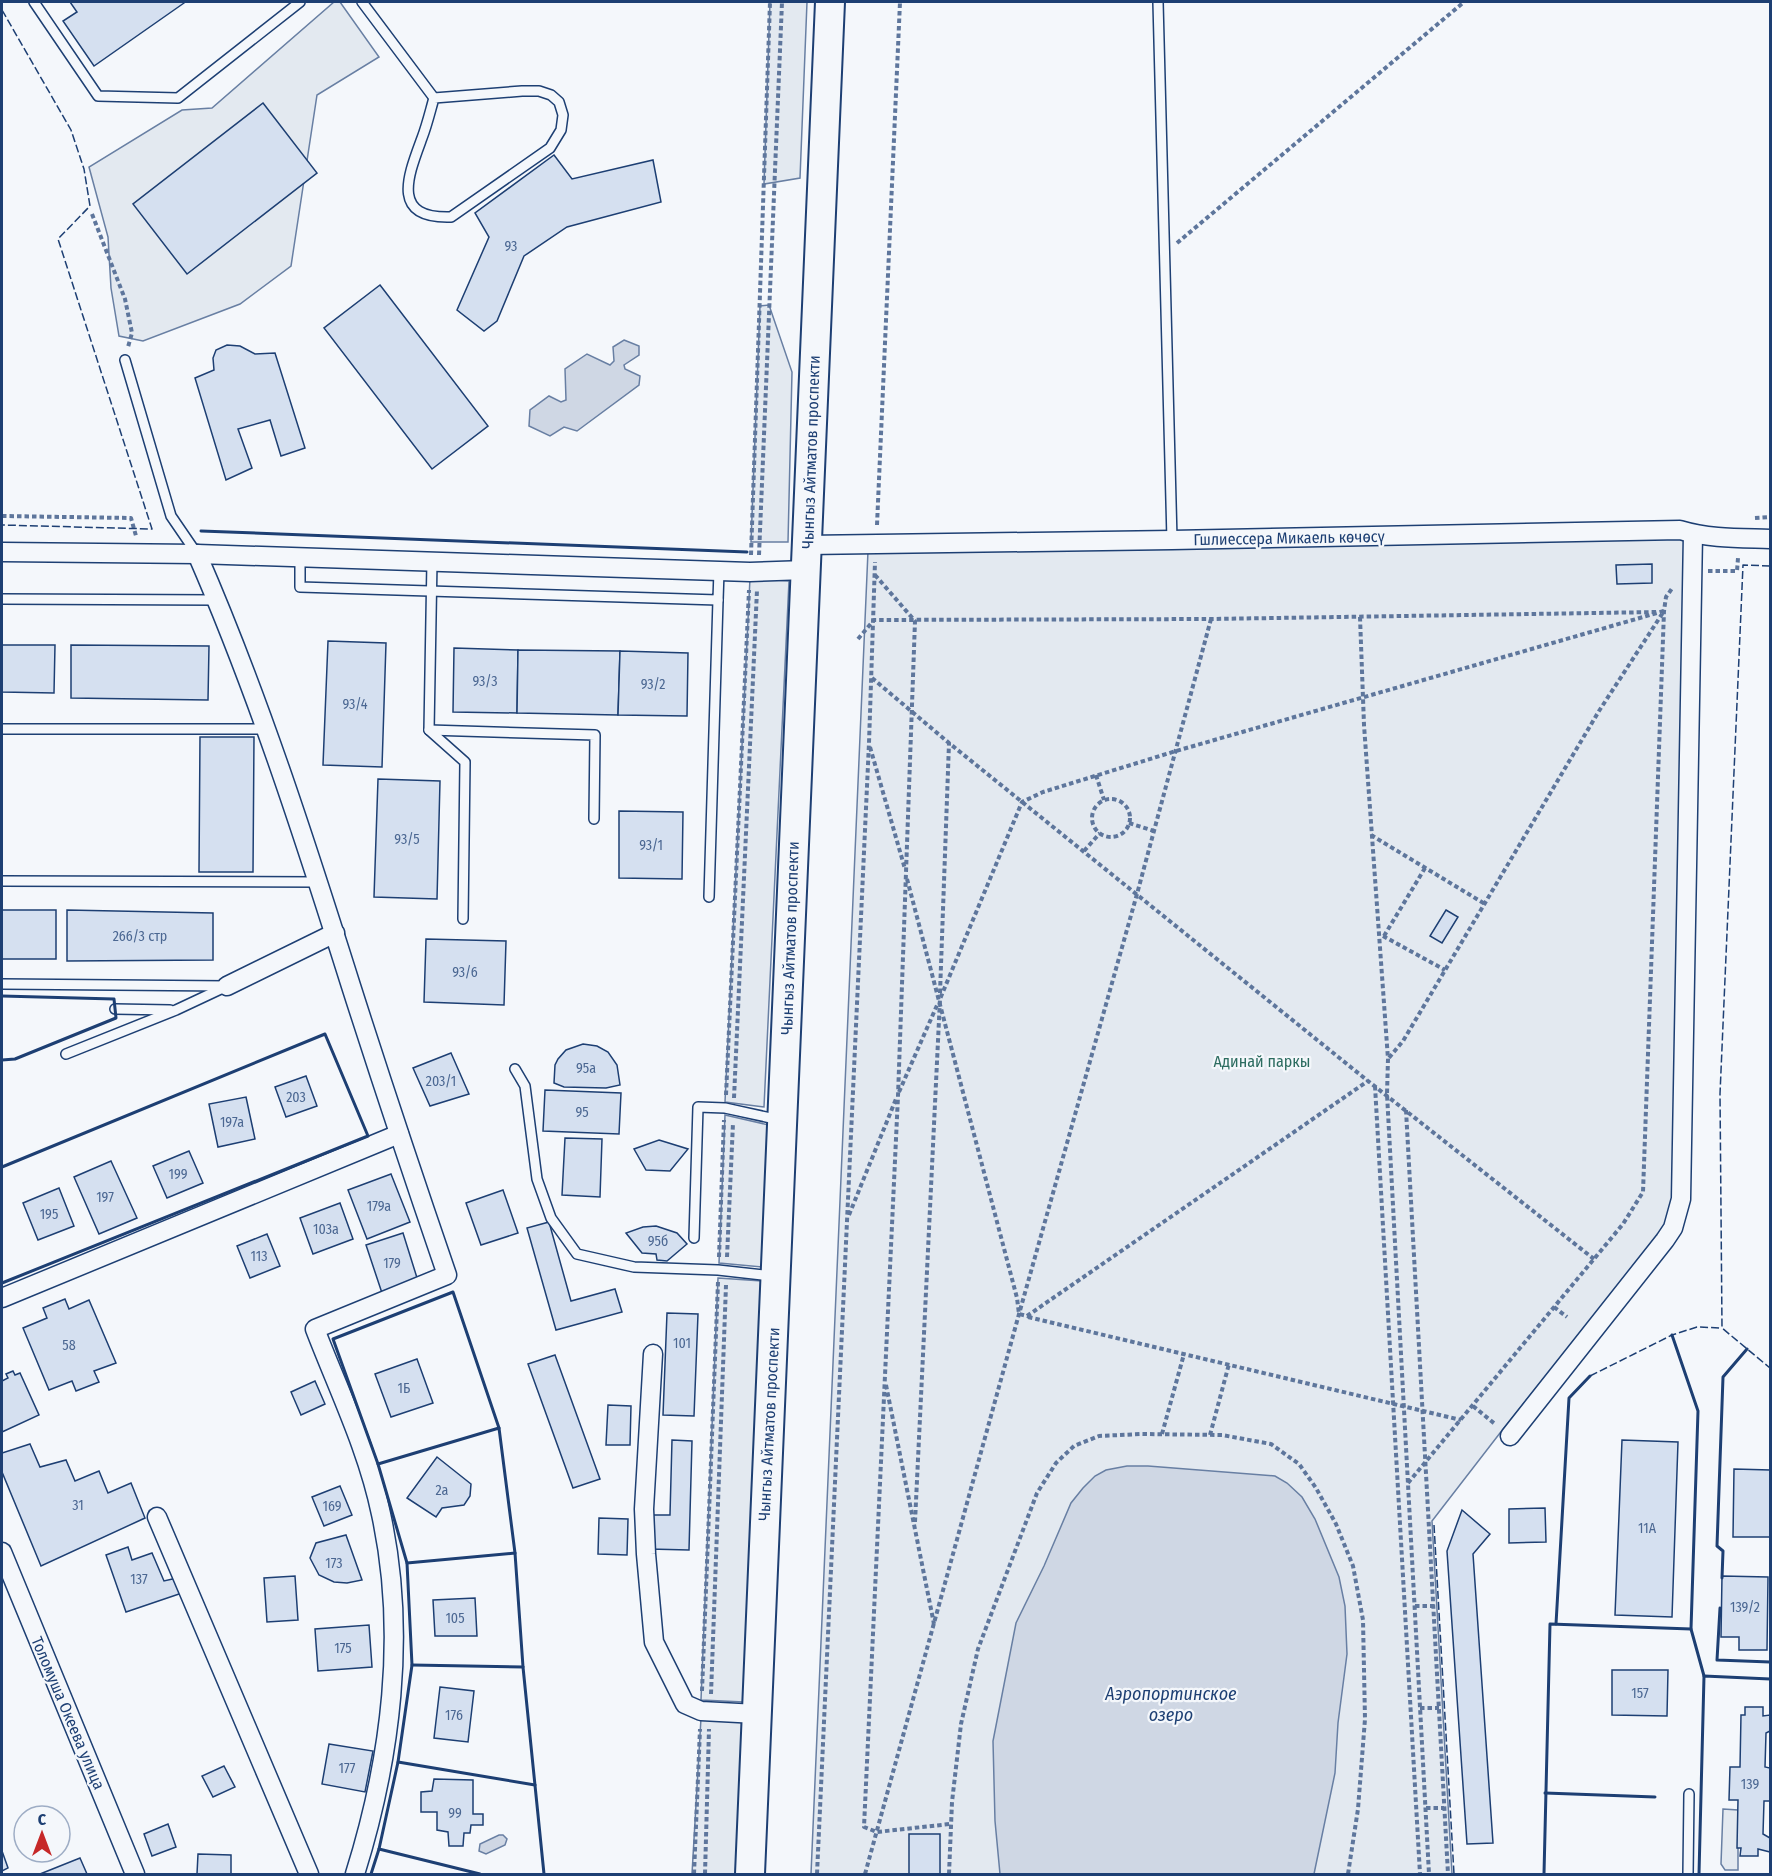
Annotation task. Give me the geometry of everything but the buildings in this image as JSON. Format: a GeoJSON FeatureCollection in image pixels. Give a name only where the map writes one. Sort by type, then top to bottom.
{"type":"FeatureCollection","features":[{"type":"Feature","properties":{"kind":"main road","name":"Чынгыз Айтматов проспекти"},"geometry":{"type":"LineString","coordinates":[[750,1875],[830,2]]}},
{"type":"Feature","properties":{"kind":"street","name":"Гшлиессера Микаель көчөсү"},"geometry":{"type":"LineString","coordinates":[[2,552],[197,554],[754,571],[806,557],[1172,540],[1680,530],[1724,538],[1770,539]]}},
{"type":"Feature","properties":{"kind":"street"},"geometry":{"type":"LineString","coordinates":[[1510,1436],[1665,1240],[1673,1228],[1682,1199],[1693,534]]}},
{"type":"Feature","properties":{"kind":"street"},"geometry":{"type":"LineString","coordinates":[[197,554],[266,729],[319,882],[399,1134],[447,1275],[315,1329],[367,1464],[381,1513],[389,1561],[393,1608],[393,1658],[389,1718],[381,1767],[355,1875]]}},
{"type":"Feature","properties":{"kind":"street"},"geometry":{"type":"LineString","coordinates":[[227,986],[335,933]]}},
{"type":"Feature","properties":{"kind":"street"},"geometry":{"type":"LineString","coordinates":[[2,1298],[399,1134]]}},
{"type":"Feature","properties":{"kind":"street"},"geometry":{"type":"LineString","coordinates":[[653,1354],[644,1509],[654,1642],[685,1704],[705,1711],[756,1714]]}},
{"type":"Feature","properties":{"kind":"street"},"geometry":{"type":"LineString","coordinates":[[157,1517],[309,1875]]}},
{"type":"Feature","properties":{"kind":"street","name":"Толомуша Океева улица"},"geometry":{"type":"LineString","coordinates":[[2,1552],[135,1875]]}},
{"type":"Feature","properties":{"kind":"lane"},"geometry":{"type":"LineString","coordinates":[[34,2],[98,96],[178,98],[300,2]]}},
{"type":"Feature","properties":{"kind":"lane"},"geometry":{"type":"LineString","coordinates":[[362,2],[434,98]]}},
{"type":"Feature","properties":{"kind":"lane"},"geometry":{"type":"LineString","coordinates":[[1158,2],[1172,540]]}},
{"type":"Feature","properties":{"kind":"lane"},"geometry":{"type":"LineString","coordinates":[[539,91],[551,95],[559,102],[563,115],[561,130],[550,148],[451,218],[432,218],[419,212],[410,201],[407,188],[408,174],[434,98],[539,91]]}},
{"type":"Feature","properties":{"kind":"lane"},"geometry":{"type":"LineString","coordinates":[[124,360],[171,516],[197,554]]}},
{"type":"Feature","properties":{"kind":"lane"},"geometry":{"type":"LineString","coordinates":[[300,558],[300,587],[718,600]]}},
{"type":"Feature","properties":{"kind":"lane"},"geometry":{"type":"LineString","coordinates":[[432,561],[429,730],[465,762],[463,919]]}},
{"type":"Feature","properties":{"kind":"lane"},"geometry":{"type":"LineString","coordinates":[[709,897],[719,571]]}},
{"type":"Feature","properties":{"kind":"lane"},"geometry":{"type":"LineString","coordinates":[[2,599],[217,600]]}},
{"type":"Feature","properties":{"kind":"lane"},"geometry":{"type":"LineString","coordinates":[[2,729],[266,729]]}},
{"type":"Feature","properties":{"kind":"lane"},"geometry":{"type":"LineString","coordinates":[[429,730],[595,735],[594,819]]}},
{"type":"Feature","properties":{"kind":"lane"},"geometry":{"type":"LineString","coordinates":[[2,881],[319,882]]}},
{"type":"Feature","properties":{"kind":"lane"},"geometry":{"type":"LineString","coordinates":[[2,984],[227,986]]}},
{"type":"Feature","properties":{"kind":"lane"},"geometry":{"type":"LineString","coordinates":[[66,1054],[176,1011],[227,986]]}},
{"type":"Feature","properties":{"kind":"lane"},"geometry":{"type":"LineString","coordinates":[[115,1010],[176,1011]]}},
{"type":"Feature","properties":{"kind":"lane"},"geometry":{"type":"LineString","coordinates":[[515,1069],[525,1086],[537,1179],[551,1218],[577,1254],[634,1267],[776,1276]]}},
{"type":"Feature","properties":{"kind":"lane"},"geometry":{"type":"LineString","coordinates":[[694,1238],[698,1107],[729,1109],[782,1120]]}},
{"type":"Feature","properties":{"kind":"lane"},"geometry":{"type":"LineString","coordinates":[[1688,1875],[1689,1794]]}},
{"type":"Feature","properties":{"kind":"path"},"geometry":{"type":"LineString","coordinates":[[705,1875],[705,1711],[722,1271],[729,1109],[758,635],[754,571],[771,2]]}},
{"type":"Feature","properties":{"kind":"path"},"geometry":{"type":"LineString","coordinates":[[694,1875],[705,1711],[747,634],[754,571],[782,2]]}},
{"type":"Feature","properties":{"kind":"path"},"geometry":{"type":"LineString","coordinates":[[876,530],[900,2]]}},
{"type":"Feature","properties":{"kind":"path"},"geometry":{"type":"LineString","coordinates":[[1165,254],[1464,2]]}},
{"type":"Feature","properties":{"kind":"path"},"geometry":{"type":"LineString","coordinates":[[93,214],[125,299],[132,333],[124,360]]}},
{"type":"Feature","properties":{"kind":"path"},"geometry":{"type":"LineString","coordinates":[[2,516],[131,518],[135,528],[137,553]]}},
{"type":"Feature","properties":{"kind":"path"},"geometry":{"type":"LineString","coordinates":[[817,1875],[869,743],[875,555]]}},
{"type":"Feature","properties":{"kind":"path"},"geometry":{"type":"LineString","coordinates":[[1708,571],[1737,571],[1738,558]]}},
{"type":"Feature","properties":{"kind":"path"},"geometry":{"type":"LineString","coordinates":[[875,575],[915,621],[898,1096],[864,1827],[878,1832],[950,1824]]}},
{"type":"Feature","properties":{"kind":"path"},"geometry":{"type":"LineString","coordinates":[[874,620],[1211,619],[1664,611]]}},
{"type":"Feature","properties":{"kind":"path"},"geometry":{"type":"LineString","coordinates":[[847,1218],[1022,802],[1043,792],[1176,751],[1664,611]]}},
{"type":"Feature","properties":{"kind":"path"},"geometry":{"type":"LineString","coordinates":[[1388,1059],[1403,1041],[1599,711],[1664,611]]}},
{"type":"Feature","properties":{"kind":"path"},"geometry":{"type":"LineString","coordinates":[[1407,1483],[1594,1259],[1635,1208],[1643,1192],[1664,611]]}},
{"type":"Feature","properties":{"kind":"path"},"geometry":{"type":"LineString","coordinates":[[1360,617],[1371,835],[1388,1059],[1387,1094],[1429,1875]]}},
{"type":"Feature","properties":{"kind":"path"},"geometry":{"type":"LineString","coordinates":[[865,1875],[1211,619]]}},
{"type":"Feature","properties":{"kind":"path"},"geometry":{"type":"LineString","coordinates":[[858,639],[874,620]]}},
{"type":"Feature","properties":{"kind":"path"},"geometry":{"type":"LineString","coordinates":[[747,634],[758,635]]}},
{"type":"Feature","properties":{"kind":"path"},"geometry":{"type":"LineString","coordinates":[[871,677],[949,743],[1368,1081],[1594,1259]]}},
{"type":"Feature","properties":{"kind":"path"},"geometry":{"type":"LineString","coordinates":[[869,743],[940,999],[1017,1298],[1019,1314]]}},
{"type":"Feature","properties":{"kind":"path"},"geometry":{"type":"LineString","coordinates":[[915,1522],[940,999],[949,743]]}},
{"type":"Feature","properties":{"kind":"path"},"geometry":{"type":"LineString","coordinates":[[1096,775],[1104,800]]}},
{"type":"Feature","properties":{"kind":"path"},"geometry":{"type":"LineString","coordinates":[[1104,800],[1116,800],[1124,804],[1129,813],[1129,823],[1125,831],[1117,836],[1108,836],[1100,833],[1093,824],[1092,816],[1096,805],[1104,800]]}},
{"type":"Feature","properties":{"kind":"path"},"geometry":{"type":"LineString","coordinates":[[1129,823],[1154,831]]}},
{"type":"Feature","properties":{"kind":"path"},"geometry":{"type":"LineString","coordinates":[[1084,851],[1100,833]]}},
{"type":"Feature","properties":{"kind":"path"},"geometry":{"type":"LineString","coordinates":[[1371,835],[1485,904]]}},
{"type":"Feature","properties":{"kind":"path"},"geometry":{"type":"LineString","coordinates":[[1384,936],[1425,868]]}},
{"type":"Feature","properties":{"kind":"path"},"geometry":{"type":"LineString","coordinates":[[1378,936],[1384,936],[1445,970]]}},
{"type":"Feature","properties":{"kind":"path"},"geometry":{"type":"LineString","coordinates":[[1027,1316],[1368,1081]]}},
{"type":"Feature","properties":{"kind":"path"},"geometry":{"type":"LineString","coordinates":[[1375,1086],[1420,1875]]}},
{"type":"Feature","properties":{"kind":"path"},"geometry":{"type":"LineString","coordinates":[[1406,1110],[1448,1875]]}},
{"type":"Feature","properties":{"kind":"path"},"geometry":{"type":"LineString","coordinates":[[1554,1307],[1567,1317]]}},
{"type":"Feature","properties":{"kind":"path"},"geometry":{"type":"LineString","coordinates":[[1019,1314],[1461,1420]]}},
{"type":"Feature","properties":{"kind":"path"},"geometry":{"type":"LineString","coordinates":[[1162,1434],[1184,1354]]}},
{"type":"Feature","properties":{"kind":"path"},"geometry":{"type":"LineString","coordinates":[[1210,1435],[1229,1364]]}},
{"type":"Feature","properties":{"kind":"path"},"geometry":{"type":"LineString","coordinates":[[885,1378],[934,1626]]}},
{"type":"Feature","properties":{"kind":"path"},"geometry":{"type":"LineString","coordinates":[[1473,1406],[1510,1436]]}},
{"type":"Feature","properties":{"kind":"path"},"geometry":{"type":"LineString","coordinates":[[949,1875],[950,1824],[961,1724],[978,1649],[1037,1493],[1056,1463],[1074,1446],[1099,1436],[1162,1434],[1210,1435],[1271,1444],[1299,1464],[1316,1488],[1336,1524],[1353,1566],[1363,1620],[1365,1719],[1358,1809],[1348,1875]]}},
{"type":"Feature","properties":{"kind":"path"},"geometry":{"type":"LineString","coordinates":[[1415,1606],[1434,1606]]}},
{"type":"Feature","properties":{"kind":"path"},"geometry":{"type":"LineString","coordinates":[[1420,1708],[1438,1708]]}},
{"type":"Feature","properties":{"kind":"path"},"geometry":{"type":"LineString","coordinates":[[1426,1808],[1444,1808]]}},
{"type":"Feature","properties":{"kind":"green space"},"geometry":{"type":"Polygon","coordinates":[[[334,2],[340,2],[379,57],[317,95],[291,266],[240,304],[143,341],[119,336],[111,288],[108,237],[89,167],[182,110],[212,108],[334,2]]]}},
{"type":"Feature","properties":{"kind":"green space"},"geometry":{"type":"Polygon","coordinates":[[[770,2],[807,2],[800,178],[764,184],[770,2]]]}},
{"type":"Feature","properties":{"kind":"green space"},"geometry":{"type":"Polygon","coordinates":[[[769,305],[792,372],[788,542],[751,542],[760,306],[769,305]]]}},
{"type":"Feature","properties":{"kind":"green space","name":"Адинай паркы"},"geometry":{"type":"Polygon","coordinates":[[[1677,535],[1684,541],[1674,1190],[1664,1229],[1432,1521],[1452,1874],[811,1874],[868,551],[1677,535]]]}},
{"type":"Feature","properties":{"kind":"green space"},"geometry":{"type":"Polygon","coordinates":[[[750,578],[789,581],[764,1107],[725,1102],[750,578]]]}},
{"type":"Feature","properties":{"kind":"green space"},"geometry":{"type":"Polygon","coordinates":[[[725,1115],[769,1125],[762,1267],[719,1263],[725,1115]]]}},
{"type":"Feature","properties":{"kind":"green space"},"geometry":{"type":"Polygon","coordinates":[[[718,1278],[762,1281],[744,1702],[701,1700],[718,1278]]]}},
{"type":"Feature","properties":{"kind":"green space"},"geometry":{"type":"Polygon","coordinates":[[[701,1718],[747,1723],[740,1874],[692,1874],[701,1718]]]}},
{"type":"Feature","properties":{"kind":"green space"},"geometry":{"type":"Polygon","coordinates":[[[1723,1809],[1738,1810],[1738,1870],[1725,1870],[1721,1864],[1723,1809]]]}},
{"type":"Feature","properties":{"kind":"water"},"geometry":{"type":"Polygon","coordinates":[[[624,340],[639,346],[639,355],[624,365],[625,369],[640,376],[639,385],[577,431],[564,427],[550,436],[529,426],[530,410],[549,396],[561,402],[566,400],[565,369],[587,354],[610,365],[614,361],[613,347],[624,340]]]}},
{"type":"Feature","properties":{"kind":"water","name":"Аэропортинское озеро"},"geometry":{"type":"Polygon","coordinates":[[[1127,1466],[1275,1476],[1287,1483],[1302,1497],[1315,1519],[1339,1577],[1345,1606],[1347,1654],[1338,1723],[1335,1773],[1314,1874],[1000,1874],[995,1821],[993,1741],[1016,1623],[1071,1503],[1095,1476],[1106,1470],[1127,1466]]]}},
{"type":"Feature","properties":{"kind":"water"},"geometry":{"type":"Polygon","coordinates":[[[499,1835],[507,1839],[505,1845],[486,1854],[479,1851],[480,1844],[499,1835]]]}},
{"type":"Feature","properties":{"kind":"fence"},"geometry":{"type":"LineString","coordinates":[[2,10],[71,130],[84,169],[90,206],[58,239],[152,529],[2,525]]}},
{"type":"Feature","properties":{"kind":"fence"},"geometry":{"type":"LineString","coordinates":[[1770,566],[1743,565],[1720,1094],[1722,1328],[1770,1368]]}},
{"type":"Feature","properties":{"kind":"fence"},"geometry":{"type":"LineString","coordinates":[[1590,1376],[1672,1335],[1697,1327],[1722,1328]]}},
{"type":"Feature","properties":{"kind":"fence"},"geometry":{"type":"LineString","coordinates":[[1434,1525],[1454,1874]]}},
{"type":"Feature","properties":{"kind":"wall"},"geometry":{"type":"LineString","coordinates":[[201,531],[747,552]]}},
{"type":"Feature","properties":{"kind":"wall"},"geometry":{"type":"LineString","coordinates":[[2,996],[114,999],[116,1018],[15,1059],[2,1060]]}},
{"type":"Feature","properties":{"kind":"wall"},"geometry":{"type":"LineString","coordinates":[[2,1167],[325,1034],[368,1136],[2,1283]]}},
{"type":"Feature","properties":{"kind":"wall"},"geometry":{"type":"LineString","coordinates":[[378,1464],[333,1339],[453,1292],[499,1428]]}},
{"type":"Feature","properties":{"kind":"wall"},"geometry":{"type":"LineString","coordinates":[[1672,1335],[1698,1411],[1691,1629],[1704,1676]]}},
{"type":"Feature","properties":{"kind":"wall"},"geometry":{"type":"LineString","coordinates":[[1722,1578],[1723,1551],[1717,1546],[1723,1377],[1747,1349]]}},
{"type":"Feature","properties":{"kind":"wall"},"geometry":{"type":"LineString","coordinates":[[1556,1624],[1569,1398],[1590,1376]]}},
{"type":"Feature","properties":{"kind":"wall"},"geometry":{"type":"LineString","coordinates":[[371,1874],[379,1849],[398,1762],[412,1665],[407,1563],[378,1464],[499,1428],[515,1553]]}},
{"type":"Feature","properties":{"kind":"wall"},"geometry":{"type":"LineString","coordinates":[[407,1563],[515,1553],[523,1667],[544,1874]]}},
{"type":"Feature","properties":{"kind":"wall"},"geometry":{"type":"LineString","coordinates":[[1720,1608],[1717,1660],[1770,1662]]}},
{"type":"Feature","properties":{"kind":"wall"},"geometry":{"type":"LineString","coordinates":[[1544,1874],[1550,1624],[1691,1629]]}},
{"type":"Feature","properties":{"kind":"wall"},"geometry":{"type":"LineString","coordinates":[[412,1665],[523,1667]]}},
{"type":"Feature","properties":{"kind":"wall"},"geometry":{"type":"LineString","coordinates":[[1699,1874],[1704,1676],[1770,1679]]}},
{"type":"Feature","properties":{"kind":"wall"},"geometry":{"type":"LineString","coordinates":[[398,1762],[535,1785]]}},
{"type":"Feature","properties":{"kind":"wall"},"geometry":{"type":"LineString","coordinates":[[1545,1793],[1655,1797]]}},
{"type":"Feature","properties":{"kind":"wall"},"geometry":{"type":"LineString","coordinates":[[379,1849],[480,1874]]}}]}
